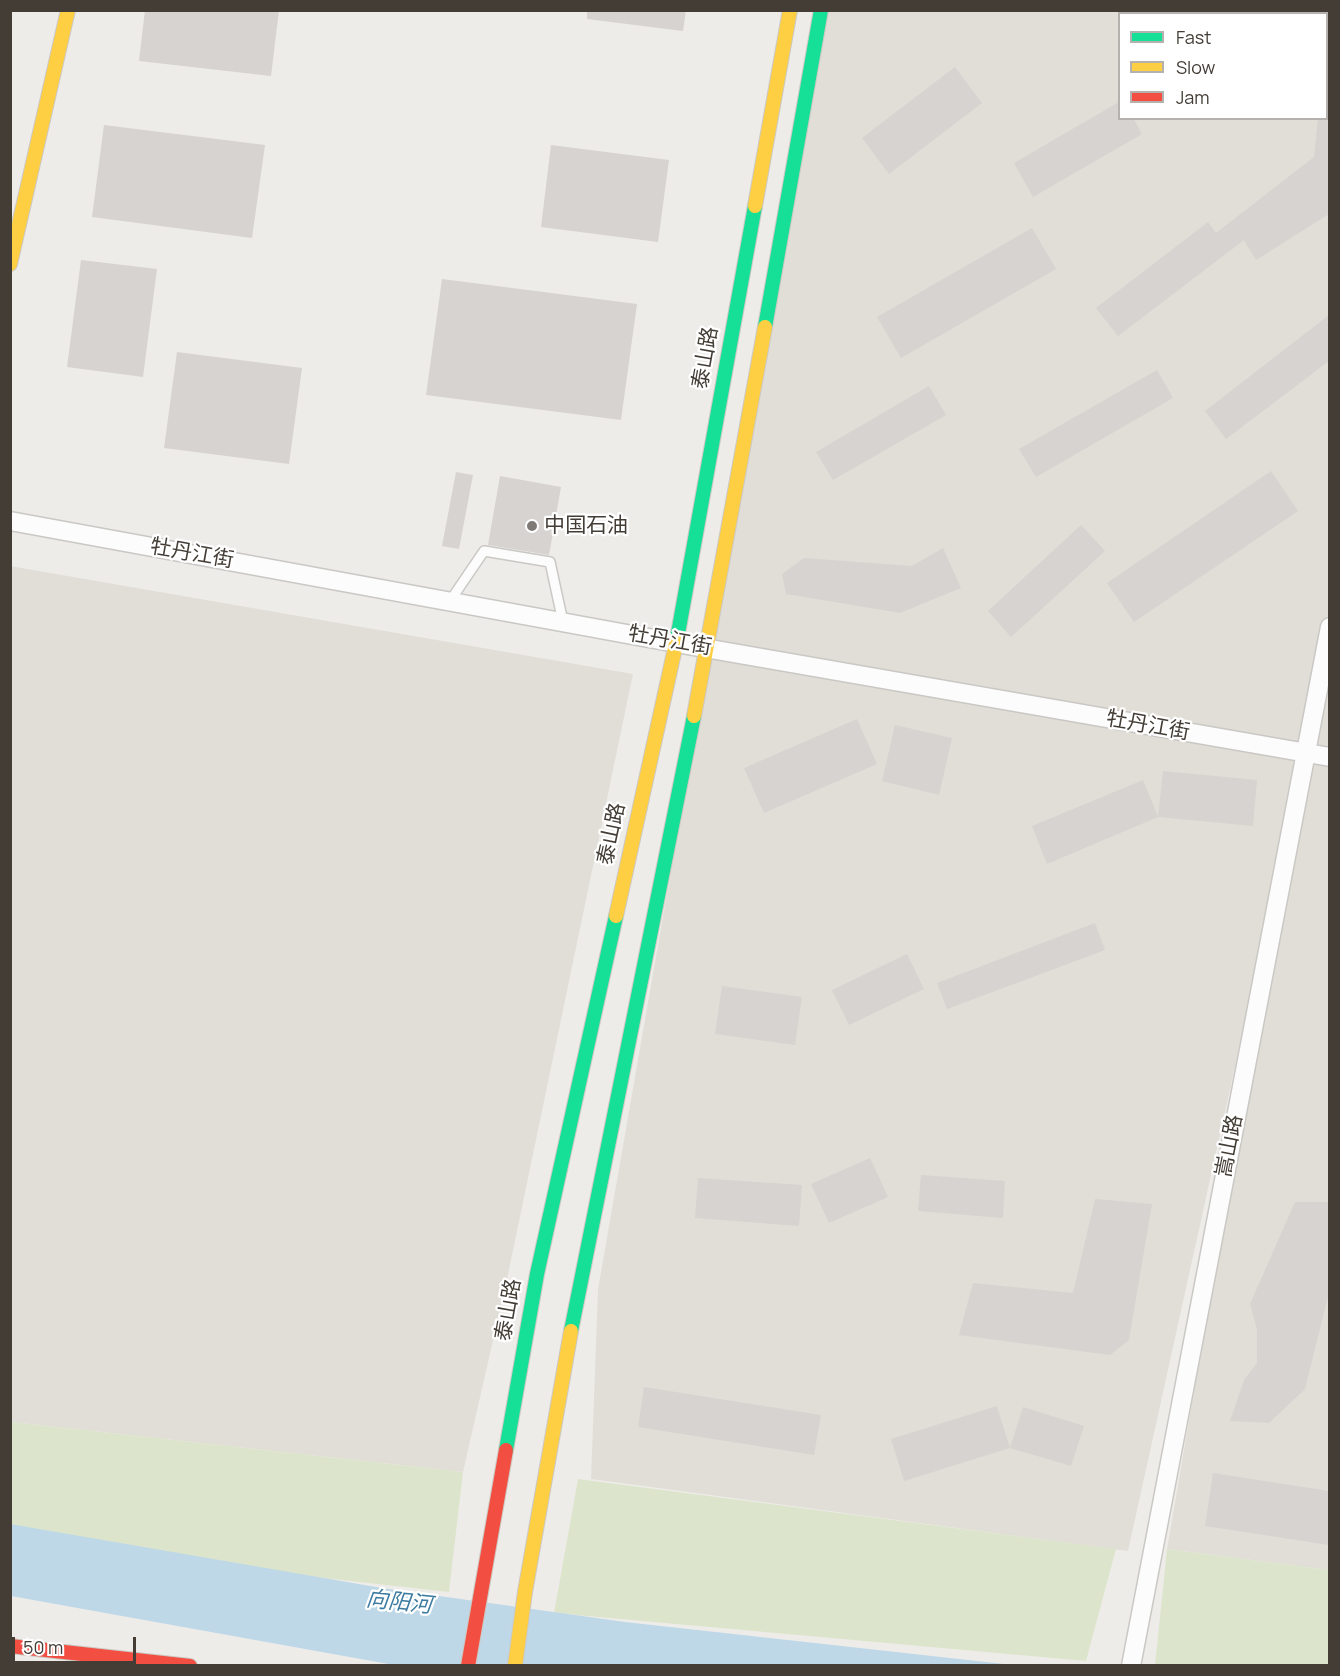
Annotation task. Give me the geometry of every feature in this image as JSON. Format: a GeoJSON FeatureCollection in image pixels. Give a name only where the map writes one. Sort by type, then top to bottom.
{"type":"FeatureCollection","features":[{"type":"Feature","properties":{"kind":"street"},"geometry":{"type":"LineString","coordinates":[[10,264],[68,10]]}},
{"type":"Feature","properties":{"kind":"street","name":"泰山路"},"geometry":{"type":"LineString","coordinates":[[468,1665],[537,1274],[676,643],[790,10]]}},
{"type":"Feature","properties":{"kind":"street"},"geometry":{"type":"LineString","coordinates":[[516,1658],[525,1592],[579,1284],[708,649],[821,10]]}},
{"type":"Feature","properties":{"kind":"street","name":"牡丹江街"},"geometry":{"type":"LineString","coordinates":[[10,521],[708,649],[1329,758]]}},
{"type":"Feature","properties":{"kind":"street","name":"嵩山路"},"geometry":{"type":"LineString","coordinates":[[1131,1665],[1329,627]]}},
{"type":"Feature","properties":{"kind":"street"},"geometry":{"type":"LineString","coordinates":[[10,1646],[190,1665]]}},
{"type":"Feature","properties":{"kind":"lane"},"geometry":{"type":"LineString","coordinates":[[450,601],[484,551],[550,562],[563,622]]}},
{"type":"Feature","properties":{"kind":"shaded area"},"geometry":{"type":"Polygon","coordinates":[[[821,11],[1329,11],[1329,1570],[1167,1549],[1300,772],[1128,1551],[591,1479],[598,1289],[821,11]]]}},
{"type":"Feature","properties":{"kind":"shaded area"},"geometry":{"type":"Polygon","coordinates":[[[10,566],[633,674],[507,1279],[463,1472],[11,1422],[10,566]]]}},
{"type":"Feature","properties":{"kind":"green space"},"geometry":{"type":"Polygon","coordinates":[[[11,1422],[463,1472],[449,1592],[11,1543],[11,1422]]]}},
{"type":"Feature","properties":{"kind":"green space"},"geometry":{"type":"Polygon","coordinates":[[[578,1479],[1116,1549],[1086,1661],[554,1613],[578,1479]]]}},
{"type":"Feature","properties":{"kind":"green space"},"geometry":{"type":"Polygon","coordinates":[[[1167,1549],[1329,1570],[1329,1665],[1155,1665],[1167,1549]]]}},
{"type":"Feature","properties":{"kind":"water","name":"向阳河"},"geometry":{"type":"Polygon","coordinates":[[[10,1524],[382,1588],[625,1622],[1013,1665],[394,1665],[11,1596],[10,1524]]]}},
{"type":"Feature","properties":{"kind":"building"},"geometry":{"type":"Polygon","coordinates":[[[145,10],[279,10],[271,76],[139,61],[145,10]]]}},
{"type":"Feature","properties":{"kind":"building"},"geometry":{"type":"Polygon","coordinates":[[[587,10],[686,10],[683,31],[587,19],[587,10]]]}},
{"type":"Feature","properties":{"kind":"building"},"geometry":{"type":"Polygon","coordinates":[[[955,67],[982,103],[889,174],[862,138],[955,67]]]}},
{"type":"Feature","properties":{"kind":"building"},"geometry":{"type":"Polygon","coordinates":[[[1329,96],[1329,214],[1256,260],[1244,240],[1118,336],[1096,308],[1208,222],[1216,233],[1314,157],[1318,120],[1328,120],[1329,96]]]}},
{"type":"Feature","properties":{"kind":"building"},"geometry":{"type":"Polygon","coordinates":[[[1118,103],[1118,120],[1134,120],[1142,134],[1033,197],[1014,163],[1118,103]]]}},
{"type":"Feature","properties":{"kind":"building"},"geometry":{"type":"Polygon","coordinates":[[[104,125],[265,145],[252,238],[92,217],[104,125]]]}},
{"type":"Feature","properties":{"kind":"building"},"geometry":{"type":"Polygon","coordinates":[[[551,145],[669,160],[658,242],[541,227],[551,145]]]}},
{"type":"Feature","properties":{"kind":"building"},"geometry":{"type":"Polygon","coordinates":[[[1032,228],[1056,269],[901,358],[877,317],[1032,228]]]}},
{"type":"Feature","properties":{"kind":"building"},"geometry":{"type":"Polygon","coordinates":[[[81,260],[157,269],[143,377],[67,367],[81,260]]]}},
{"type":"Feature","properties":{"kind":"building"},"geometry":{"type":"Polygon","coordinates":[[[442,279],[637,304],[621,420],[426,395],[442,279]]]}},
{"type":"Feature","properties":{"kind":"building"},"geometry":{"type":"Polygon","coordinates":[[[1329,315],[1329,361],[1226,439],[1205,411],[1329,315]]]}},
{"type":"Feature","properties":{"kind":"building"},"geometry":{"type":"Polygon","coordinates":[[[177,352],[302,368],[289,464],[164,448],[177,352]]]}},
{"type":"Feature","properties":{"kind":"building"},"geometry":{"type":"Polygon","coordinates":[[[1157,370],[1173,398],[1036,477],[1019,449],[1157,370]]]}},
{"type":"Feature","properties":{"kind":"building"},"geometry":{"type":"Polygon","coordinates":[[[929,386],[946,415],[833,480],[816,452],[929,386]]]}},
{"type":"Feature","properties":{"kind":"building"},"geometry":{"type":"Polygon","coordinates":[[[1271,471],[1298,511],[1134,622],[1107,583],[1271,471]]]}},
{"type":"Feature","properties":{"kind":"building"},"geometry":{"type":"Polygon","coordinates":[[[456,472],[473,475],[459,549],[442,546],[456,472]]]}},
{"type":"Feature","properties":{"kind":"building"},"geometry":{"type":"Polygon","coordinates":[[[500,476],[561,487],[549,555],[488,545],[500,476]]]}},
{"type":"Feature","properties":{"kind":"building"},"geometry":{"type":"Polygon","coordinates":[[[1081,525],[1105,551],[1011,637],[988,611],[1081,525]]]}},
{"type":"Feature","properties":{"kind":"building"},"geometry":{"type":"Polygon","coordinates":[[[943,548],[961,588],[900,613],[786,594],[782,574],[804,558],[912,566],[943,548]]]}},
{"type":"Feature","properties":{"kind":"building"},"geometry":{"type":"Polygon","coordinates":[[[857,719],[877,764],[764,813],[744,768],[857,719]]]}},
{"type":"Feature","properties":{"kind":"building"},"geometry":{"type":"Polygon","coordinates":[[[895,725],[952,738],[939,795],[882,781],[895,725]]]}},
{"type":"Feature","properties":{"kind":"building"},"geometry":{"type":"Polygon","coordinates":[[[1163,771],[1257,780],[1253,826],[1158,817],[1163,771]]]}},
{"type":"Feature","properties":{"kind":"building"},"geometry":{"type":"Polygon","coordinates":[[[1143,780],[1158,817],[1047,864],[1032,826],[1143,780]]]}},
{"type":"Feature","properties":{"kind":"building"},"geometry":{"type":"Polygon","coordinates":[[[1095,923],[1105,950],[947,1009],[937,983],[1095,923]]]}},
{"type":"Feature","properties":{"kind":"building"},"geometry":{"type":"Polygon","coordinates":[[[907,954],[924,989],[849,1025],[832,990],[907,954]]]}},
{"type":"Feature","properties":{"kind":"building"},"geometry":{"type":"Polygon","coordinates":[[[722,986],[802,997],[795,1045],[715,1034],[722,986]]]}},
{"type":"Feature","properties":{"kind":"building"},"geometry":{"type":"Polygon","coordinates":[[[870,1158],[888,1197],[829,1223],[811,1184],[870,1158]]]}},
{"type":"Feature","properties":{"kind":"building"},"geometry":{"type":"Polygon","coordinates":[[[921,1175],[1005,1181],[1003,1218],[918,1211],[921,1175]]]}},
{"type":"Feature","properties":{"kind":"building"},"geometry":{"type":"Polygon","coordinates":[[[698,1178],[802,1185],[799,1226],[695,1218],[698,1178]]]}},
{"type":"Feature","properties":{"kind":"building"},"geometry":{"type":"Polygon","coordinates":[[[1095,1199],[1152,1204],[1129,1340],[1110,1355],[959,1335],[973,1283],[1073,1293],[1095,1199]]]}},
{"type":"Feature","properties":{"kind":"building"},"geometry":{"type":"Polygon","coordinates":[[[1295,1202],[1329,1202],[1329,1293],[1305,1389],[1269,1423],[1230,1421],[1244,1380],[1257,1363],[1257,1329],[1250,1304],[1295,1202]]]}},
{"type":"Feature","properties":{"kind":"building"},"geometry":{"type":"Polygon","coordinates":[[[644,1387],[821,1415],[814,1455],[638,1427],[644,1387]]]}},
{"type":"Feature","properties":{"kind":"building"},"geometry":{"type":"Polygon","coordinates":[[[997,1406],[1010,1448],[904,1481],[891,1439],[997,1406]]]}},
{"type":"Feature","properties":{"kind":"building"},"geometry":{"type":"Polygon","coordinates":[[[1023,1407],[1084,1426],[1071,1466],[1010,1448],[1023,1407]]]}},
{"type":"Feature","properties":{"kind":"building"},"geometry":{"type":"Polygon","coordinates":[[[1213,1473],[1329,1491],[1329,1545],[1205,1526],[1213,1473]]]}},
{"type":"Feature","properties":{"kind":"traffic: fast"},"geometry":{"type":"LineString","coordinates":[[765,327],[821,10]]}},
{"type":"Feature","properties":{"kind":"traffic: fast"},"geometry":{"type":"LineString","coordinates":[[677,639],[755,206]]}},
{"type":"Feature","properties":{"kind":"traffic: fast"},"geometry":{"type":"LineString","coordinates":[[571,1331],[694,716]]}},
{"type":"Feature","properties":{"kind":"traffic: fast"},"geometry":{"type":"LineString","coordinates":[[506,1450],[537,1274],[616,916]]}},
{"type":"Feature","properties":{"kind":"traffic: slow"},"geometry":{"type":"LineString","coordinates":[[10,264],[68,10]]}},
{"type":"Feature","properties":{"kind":"traffic: slow"},"geometry":{"type":"LineString","coordinates":[[755,206],[790,10]]}},
{"type":"Feature","properties":{"kind":"traffic: slow"},"geometry":{"type":"LineString","coordinates":[[694,716],[765,327]]}},
{"type":"Feature","properties":{"kind":"traffic: slow"},"geometry":{"type":"LineString","coordinates":[[616,916],[677,639]]}},
{"type":"Feature","properties":{"kind":"traffic: slow"},"geometry":{"type":"LineString","coordinates":[[515,1666],[525,1592],[571,1331]]}},
{"type":"Feature","properties":{"kind":"traffic: jam"},"geometry":{"type":"LineString","coordinates":[[468,1666],[506,1450]]}},
{"type":"Feature","properties":{"kind":"traffic: jam"},"geometry":{"type":"LineString","coordinates":[[10,1646],[190,1666]]}},
{"type":"Feature","properties":{"kind":"place","name":"中国石油"},"geometry":{"type":"Point","coordinates":[532,526]}}]}
